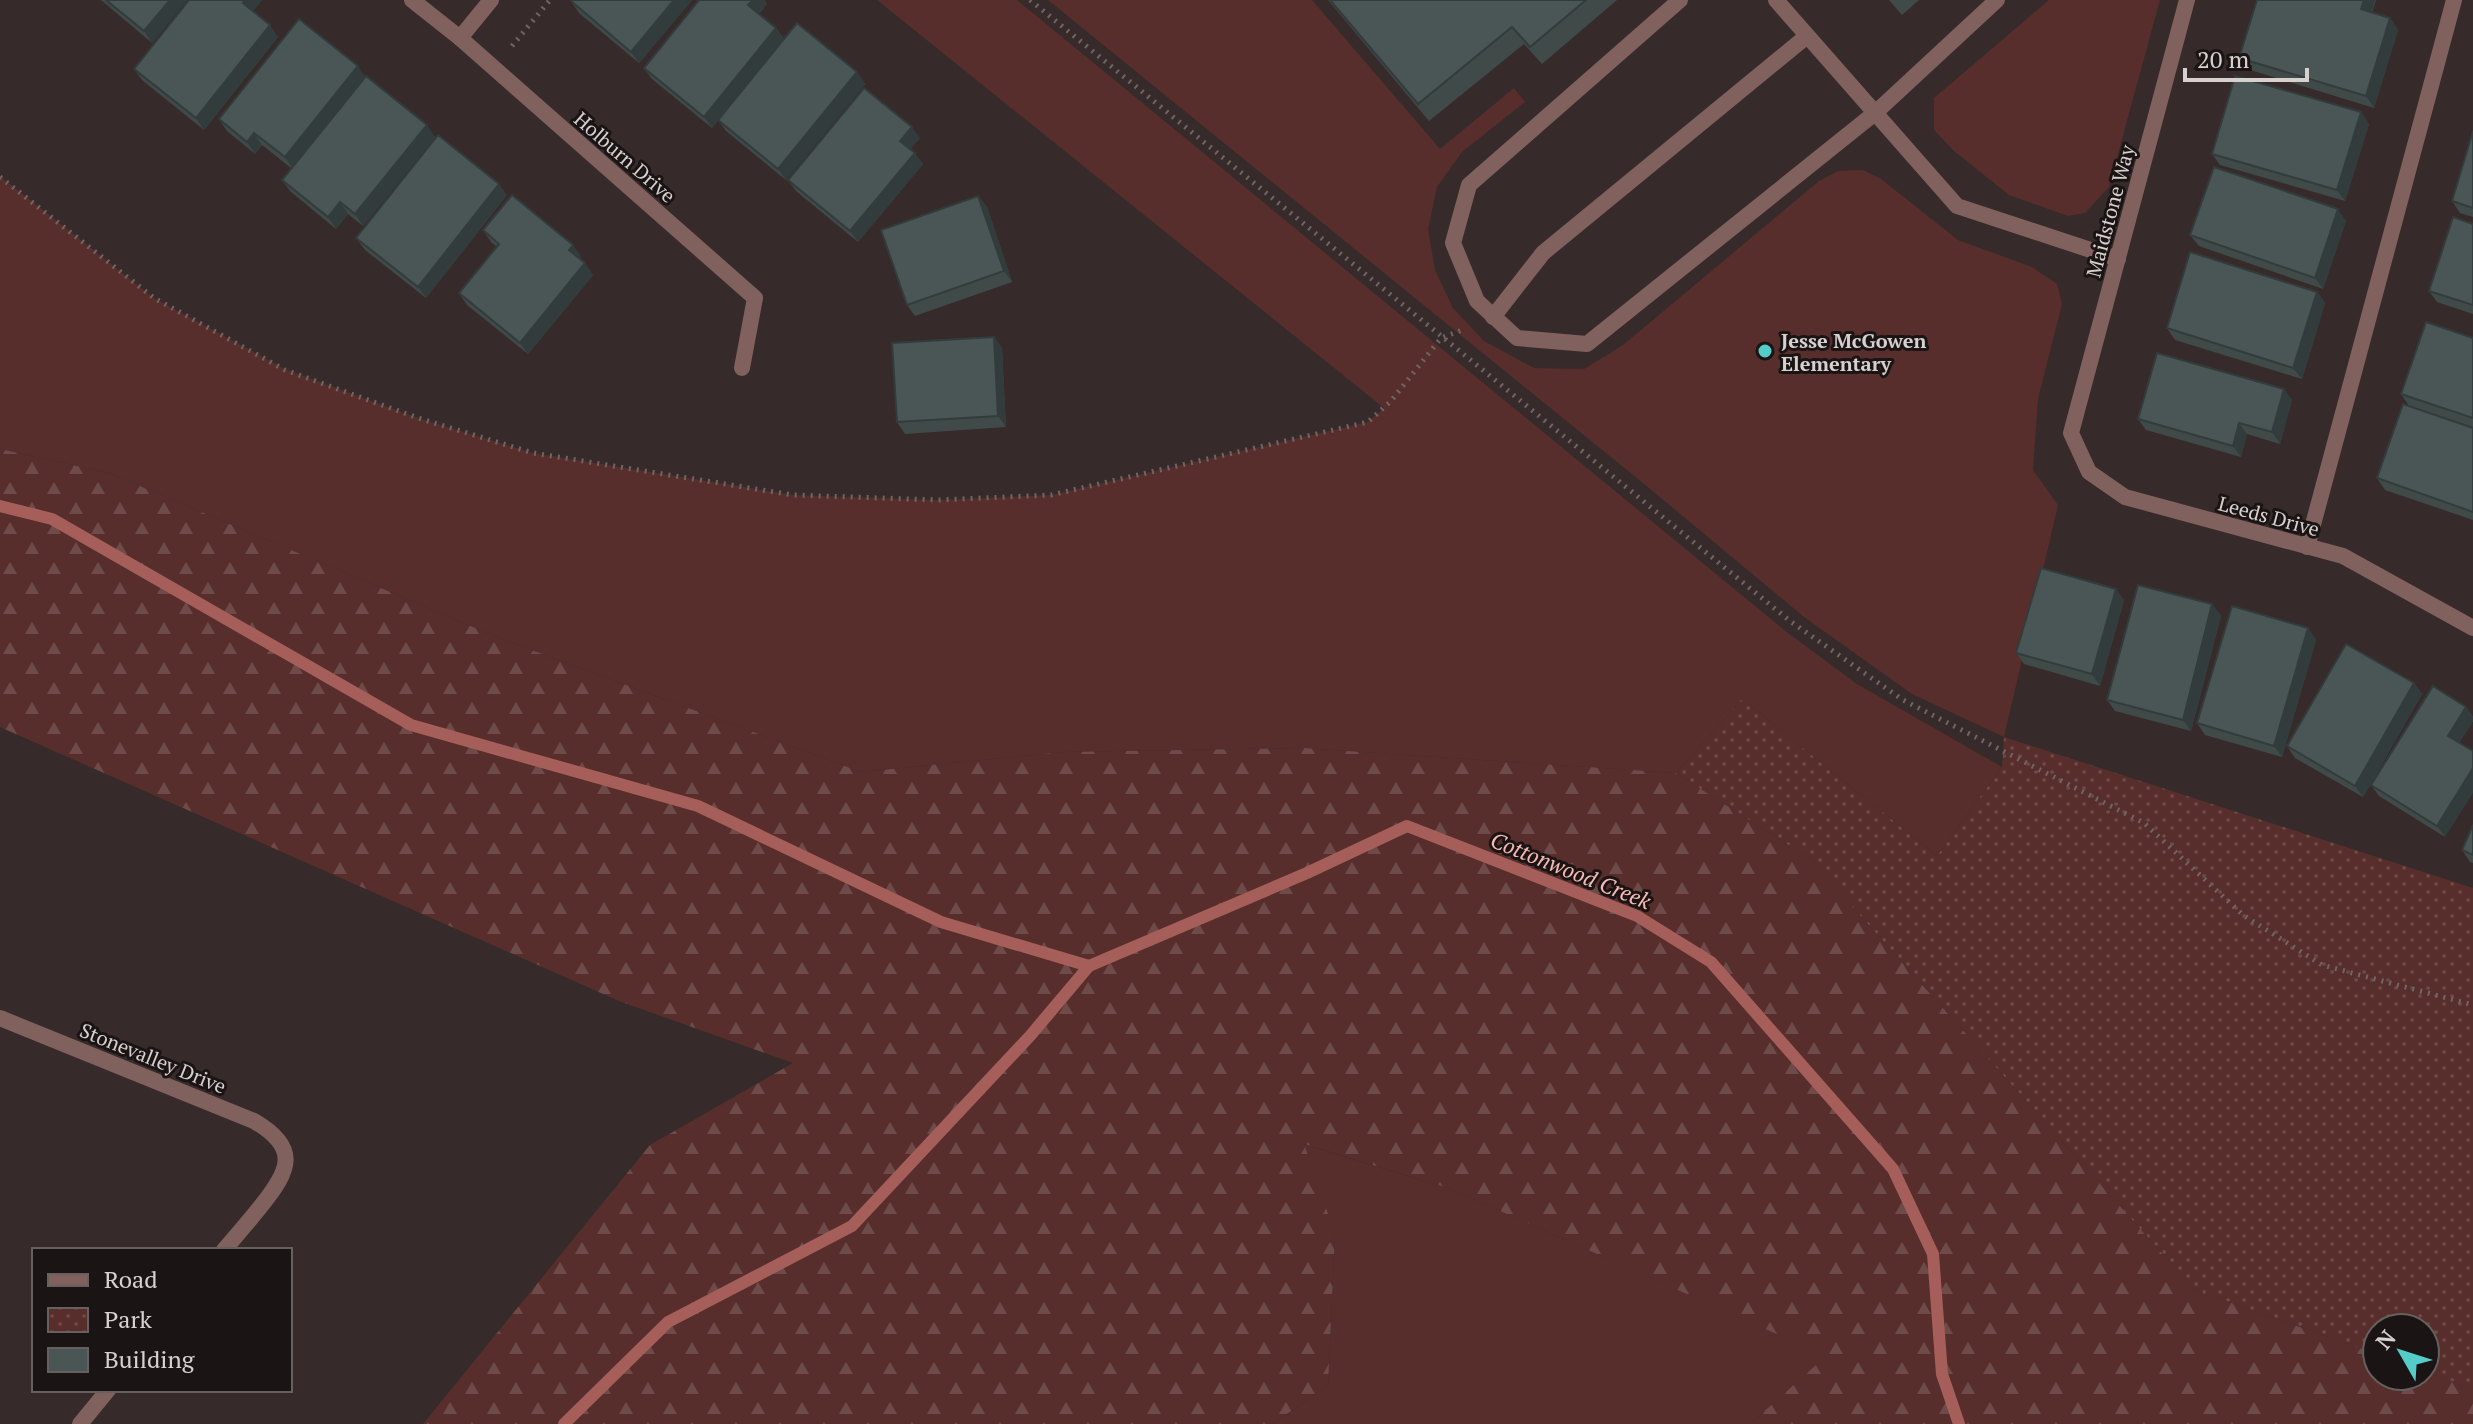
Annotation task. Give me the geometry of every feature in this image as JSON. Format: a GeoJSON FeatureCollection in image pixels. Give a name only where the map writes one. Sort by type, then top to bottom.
{"type":"FeatureCollection","features":[{"type":"Feature","properties":{"kind":"street","name":"Holburn Drive"},"geometry":{"type":"LineString","coordinates":[[412,0],[460,38],[755,298],[742,368]]}},
{"type":"Feature","properties":{"kind":"street"},"geometry":{"type":"LineString","coordinates":[[460,38],[491,0]]}},
{"type":"Feature","properties":{"kind":"street"},"geometry":{"type":"LineString","coordinates":[[1680,0],[1469,185],[1453,243],[1477,301],[1517,338],[1587,344],[1875,113],[1997,0]]}},
{"type":"Feature","properties":{"kind":"street"},"geometry":{"type":"LineString","coordinates":[[1776,0],[1957,206],[2118,259]]}},
{"type":"Feature","properties":{"kind":"street","name":"Maidstone Way"},"geometry":{"type":"LineString","coordinates":[[2071,433],[2187,0]]}},
{"type":"Feature","properties":{"kind":"street"},"geometry":{"type":"LineString","coordinates":[[2307,547],[2454,0]]}},
{"type":"Feature","properties":{"kind":"street"},"geometry":{"type":"LineString","coordinates":[[1493,317],[1543,253],[1807,36]]}},
{"type":"Feature","properties":{"kind":"street","name":"Leeds Drive"},"geometry":{"type":"LineString","coordinates":[[2071,433],[2089,472],[2125,497],[2343,556],[2473,628]]}},
{"type":"Feature","properties":{"kind":"street","name":"Stonevalley Drive"},"geometry":{"type":"LineString","coordinates":[[0,1018],[272,1131],[284,1147],[287,1165],[280,1183],[226,1248]]}},
{"type":"Feature","properties":{"kind":"street"},"geometry":{"type":"LineString","coordinates":[[80,1424],[106,1392]]}},
{"type":"Feature","properties":{"kind":"path"},"geometry":{"type":"LineString","coordinates":[[494,68],[550,0]]}},
{"type":"Feature","properties":{"kind":"path"},"geometry":{"type":"LineString","coordinates":[[1030,0],[1790,621],[1903,700],[2144,823],[2243,915],[2322,965],[2473,1005]]}},
{"type":"Feature","properties":{"kind":"path"},"geometry":{"type":"LineString","coordinates":[[0,177],[154,298],[285,370],[418,418],[533,453],[793,495],[938,500],[1051,495],[1368,422],[1391,401],[1441,338]]}},
{"type":"Feature","properties":{"kind":"green space"},"geometry":{"type":"Polygon","coordinates":[[[877,0],[1017,0],[1788,633],[1857,684],[2002,767],[1937,856],[1742,699],[1676,773],[1303,748],[1063,752],[861,772],[499,638],[109,473],[0,449],[0,176],[154,298],[285,369],[418,418],[533,453],[793,495],[938,500],[1051,495],[1368,422],[1384,408],[877,0]]]}},
{"type":"Feature","properties":{"kind":"green space"},"geometry":{"type":"Polygon","coordinates":[[[1048,0],[1312,0],[1440,149],[1514,88],[1525,102],[1462,152],[1437,187],[1428,229],[1435,270],[1453,308],[1484,341],[1534,368],[1584,369],[1623,345],[1819,181],[1838,171],[1863,170],[1881,179],[1958,240],[2032,267],[2057,284],[2062,304],[2038,399],[2033,470],[2058,505],[2004,737],[1912,694],[1804,617],[1048,0]]]}},
{"type":"Feature","properties":{"kind":"green space"},"geometry":{"type":"Polygon","coordinates":[[[2049,0],[2160,0],[2109,187],[2085,213],[2068,216],[2009,195],[1954,151],[1934,130],[1934,98],[2049,0]]]}},
{"type":"Feature","properties":{"kind":"green space"},"geometry":{"type":"Polygon","coordinates":[[[0,449],[109,473],[499,638],[861,772],[1063,752],[1303,748],[1676,773],[1809,858],[2195,1290],[2361,1348],[2361,1392],[2441,1392],[2441,1377],[2473,1389],[2473,1424],[1750,1424],[1826,1356],[1451,1189],[1304,1144],[1335,1234],[1328,1386],[1272,1424],[423,1424],[650,1145],[793,1063],[619,1001],[0,727],[0,449]]]}},
{"type":"Feature","properties":{"kind":"green space"},"geometry":{"type":"Polygon","coordinates":[[[1742,699],[1937,856],[2002,767],[2004,737],[2473,888],[2473,1389],[2441,1377],[2441,1312],[2361,1312],[2361,1348],[2195,1290],[1809,858],[1676,773],[1742,699]]]}},
{"type":"Feature","properties":{"kind":"green space"},"geometry":{"type":"Polygon","coordinates":[[[1303,1144],[1451,1189],[1827,1356],[1750,1424],[1272,1424],[1328,1386],[1335,1234],[1303,1144]]]}},
{"type":"Feature","properties":{"kind":"building"},"geometry":{"type":"Polygon","coordinates":[[[106,0],[170,0],[144,31],[106,0]]]}},
{"type":"Feature","properties":{"kind":"building"},"geometry":{"type":"Polygon","coordinates":[[[189,0],[245,0],[243,3],[270,25],[196,118],[134,69],[189,0]]]}},
{"type":"Feature","properties":{"kind":"building"},"geometry":{"type":"Polygon","coordinates":[[[572,0],[674,0],[631,52],[572,0]]]}},
{"type":"Feature","properties":{"kind":"building"},"geometry":{"type":"Polygon","coordinates":[[[699,0],[753,0],[748,5],[776,28],[704,117],[644,68],[699,0]]]}},
{"type":"Feature","properties":{"kind":"building"},"geometry":{"type":"Polygon","coordinates":[[[1330,0],[1586,0],[1530,47],[1512,27],[1418,104],[1330,0]]]}},
{"type":"Feature","properties":{"kind":"building"},"geometry":{"type":"Polygon","coordinates":[[[2257,0],[2364,0],[2361,9],[2390,18],[2366,96],[2239,58],[2257,0]]]}},
{"type":"Feature","properties":{"kind":"building"},"geometry":{"type":"Polygon","coordinates":[[[299,19],[358,66],[285,157],[254,133],[247,142],[219,119],[299,19]]]}},
{"type":"Feature","properties":{"kind":"building"},"geometry":{"type":"Polygon","coordinates":[[[797,23],[857,72],[778,169],[718,120],[797,23]]]}},
{"type":"Feature","properties":{"kind":"building"},"geometry":{"type":"Polygon","coordinates":[[[366,76],[427,125],[355,214],[340,202],[328,217],[282,180],[366,76]]]}},
{"type":"Feature","properties":{"kind":"building"},"geometry":{"type":"Polygon","coordinates":[[[2235,76],[2361,112],[2337,190],[2212,154],[2235,76]]]}},
{"type":"Feature","properties":{"kind":"building"},"geometry":{"type":"Polygon","coordinates":[[[864,88],[912,127],[900,141],[915,153],[850,231],[788,180],[864,88]]]}},
{"type":"Feature","properties":{"kind":"building"},"geometry":{"type":"Polygon","coordinates":[[[2473,131],[2473,208],[2452,201],[2473,131]]]}},
{"type":"Feature","properties":{"kind":"building"},"geometry":{"type":"Polygon","coordinates":[[[438,135],[499,184],[418,287],[356,238],[438,135]]]}},
{"type":"Feature","properties":{"kind":"building"},"geometry":{"type":"Polygon","coordinates":[[[2214,167],[2338,209],[2315,278],[2190,235],[2214,167]]]}},
{"type":"Feature","properties":{"kind":"building"},"geometry":{"type":"Polygon","coordinates":[[[512,195],[573,245],[569,250],[585,263],[520,343],[459,293],[499,244],[483,230],[512,195]]]}},
{"type":"Feature","properties":{"kind":"building"},"geometry":{"type":"Polygon","coordinates":[[[978,196],[1004,271],[907,305],[881,230],[978,196]]]}},
{"type":"Feature","properties":{"kind":"building"},"geometry":{"type":"Polygon","coordinates":[[[2453,217],[2473,224],[2473,305],[2429,291],[2453,217]]]}},
{"type":"Feature","properties":{"kind":"building"},"geometry":{"type":"Polygon","coordinates":[[[2190,252],[2317,292],[2293,368],[2167,328],[2190,252]]]}},
{"type":"Feature","properties":{"kind":"building"},"geometry":{"type":"Polygon","coordinates":[[[2426,322],[2473,338],[2473,418],[2401,394],[2426,322]]]}},
{"type":"Feature","properties":{"kind":"building"},"geometry":{"type":"Polygon","coordinates":[[[994,337],[998,416],[897,422],[892,343],[994,337]]]}},
{"type":"Feature","properties":{"kind":"building"},"geometry":{"type":"Polygon","coordinates":[[[2157,353],[2284,389],[2272,432],[2239,423],[2233,446],[2138,419],[2157,353]]]}},
{"type":"Feature","properties":{"kind":"building"},"geometry":{"type":"Polygon","coordinates":[[[2403,404],[2473,428],[2473,512],[2377,478],[2403,404]]]}},
{"type":"Feature","properties":{"kind":"building"},"geometry":{"type":"Polygon","coordinates":[[[2041,568],[2116,589],[2092,674],[2016,653],[2041,568]]]}},
{"type":"Feature","properties":{"kind":"building"},"geometry":{"type":"Polygon","coordinates":[[[2138,585],[2212,604],[2183,720],[2107,700],[2138,585]]]}},
{"type":"Feature","properties":{"kind":"building"},"geometry":{"type":"Polygon","coordinates":[[[2232,606],[2308,628],[2274,746],[2197,723],[2232,606]]]}},
{"type":"Feature","properties":{"kind":"building"},"geometry":{"type":"Polygon","coordinates":[[[2346,644],[2414,683],[2355,786],[2287,746],[2346,644]]]}},
{"type":"Feature","properties":{"kind":"building"},"geometry":{"type":"Polygon","coordinates":[[[2433,686],[2466,707],[2448,736],[2473,751],[2473,768],[2437,826],[2371,785],[2433,686]]]}},
{"type":"Feature","properties":{"kind":"building"},"geometry":{"type":"Polygon","coordinates":[[[2473,825],[2473,855],[2462,850],[2473,825]]]}},
{"type":"Feature","properties":{"kind":"waterway"},"geometry":{"type":"LineString","coordinates":[[0,506],[52,519],[411,725],[698,806],[941,922],[1089,966]]}},
{"type":"Feature","properties":{"kind":"waterway","name":"Cottonwood Creek"},"geometry":{"type":"LineString","coordinates":[[564,1424],[668,1322],[852,1226],[1030,1036],[1089,966],[1307,873],[1407,826],[1637,916],[1711,962],[1893,1169],[1933,1254],[1942,1374],[1959,1424]]}},
{"type":"Feature","properties":{"kind":"place","name":"Jesse McGowen Elementary"},"geometry":{"type":"Point","coordinates":[1765,351]}}]}
